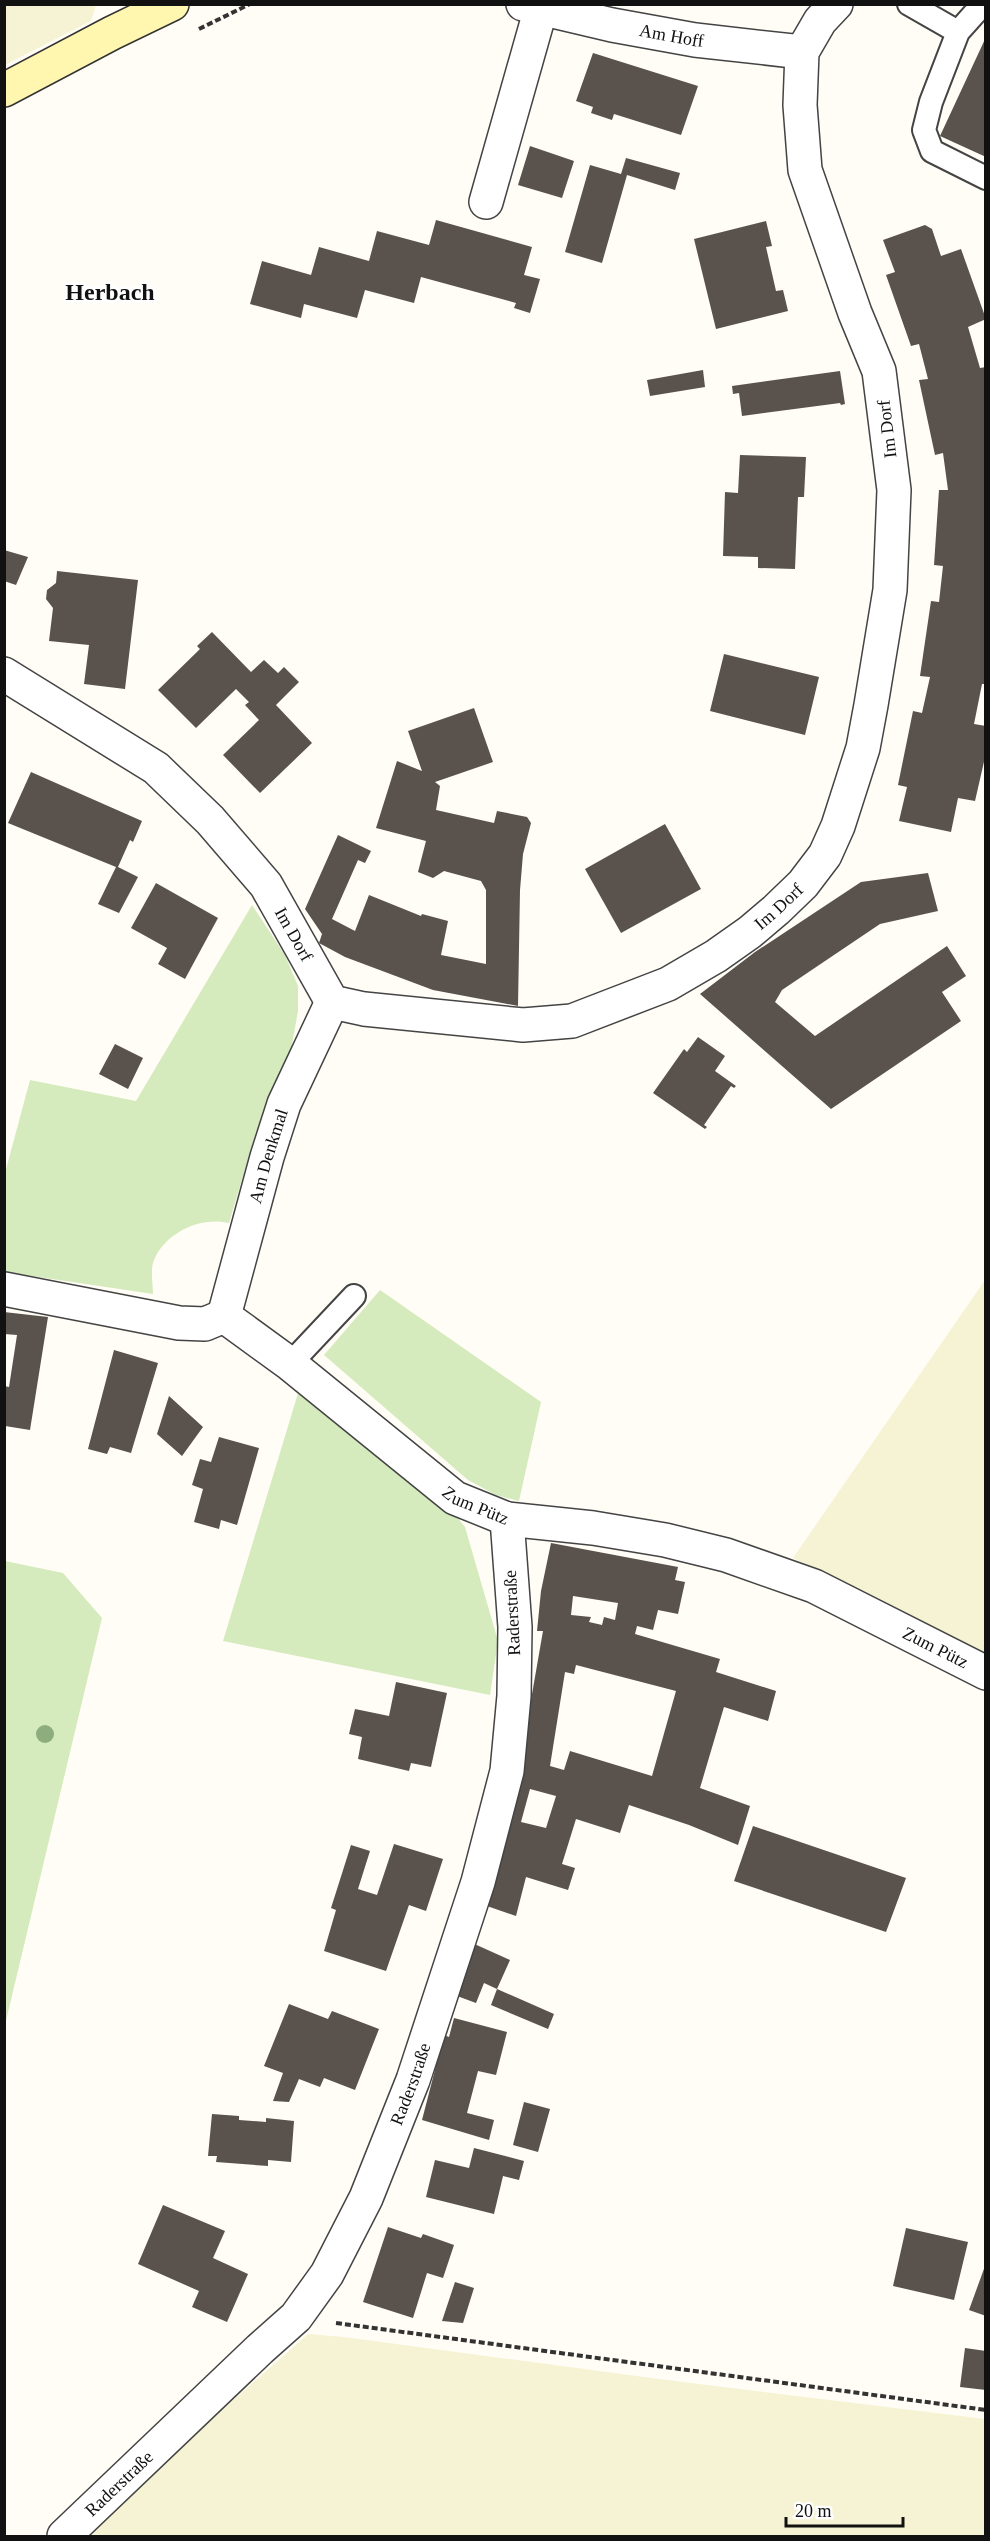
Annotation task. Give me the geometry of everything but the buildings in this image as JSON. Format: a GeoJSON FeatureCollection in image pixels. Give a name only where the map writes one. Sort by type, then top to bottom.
{"type":"FeatureCollection","features":[{"type":"Feature","properties":{"kind":"street"},"geometry":{"type":"LineString","coordinates":[[4,90],[172,4]]}},
{"type":"Feature","properties":{"kind":"street","name":"Im Dorf"},"geometry":{"type":"LineString","coordinates":[[4,674],[156,768],[210,820],[266,885],[332,1002],[364,1009],[523,1025],[572,1021],[668,984],[716,956],[750,932],[804,884],[825,855],[838,826],[863,748],[880,660],[890,590],[894,490],[879,371],[855,313],[805,170],[800,105],[802,52],[820,21],[836,4]]}},
{"type":"Feature","properties":{"kind":"street","name":"Am Hoff"},"geometry":{"type":"LineString","coordinates":[[486,202],[532,6],[612,25],[695,40],[802,52]]}},
{"type":"Feature","properties":{"kind":"street","name":"Am Denkmal"},"geometry":{"type":"LineString","coordinates":[[224,1316],[281,1114],[332,1002]]}},
{"type":"Feature","properties":{"kind":"street"},"geometry":{"type":"LineString","coordinates":[[4,1289],[179,1323],[205,1324],[224,1316]]}},
{"type":"Feature","properties":{"kind":"street","name":"Zum Pütz"},"geometry":{"type":"LineString","coordinates":[[224,1316],[290,1364],[455,1498],[507,1519],[604,1530],[665,1540],[726,1555],[814,1586],[986,1673]]}},
{"type":"Feature","properties":{"kind":"street","name":"Raderstraße"},"geometry":{"type":"LineString","coordinates":[[64,2536],[296,2317],[327,2274],[366,2198],[400,2113],[478,1882],[507,1771],[514,1696],[515,1627],[507,1519]]}},
{"type":"Feature","properties":{"kind":"lane"},"geometry":{"type":"LineString","coordinates":[[909,4],[958,32]]}},
{"type":"Feature","properties":{"kind":"lane"},"geometry":{"type":"LineString","coordinates":[[983,4],[958,32],[931,102],[924,130],[932,151],[986,178]]}},
{"type":"Feature","properties":{"kind":"lane"},"geometry":{"type":"LineString","coordinates":[[290,1364],[354,1296]]}},
{"type":"Feature","properties":{"kind":"path"},"geometry":{"type":"LineString","coordinates":[[296,2317],[986,2410]]}},
{"type":"Feature","properties":{"kind":"shaded area"},"geometry":{"type":"Polygon","coordinates":[[[5,4],[96,5],[91,21],[5,65],[5,4]]]}},
{"type":"Feature","properties":{"kind":"shaded area"},"geometry":{"type":"Polygon","coordinates":[[[985,1280],[985,1654],[793,1558],[985,1280]]]}},
{"type":"Feature","properties":{"kind":"shaded area"},"geometry":{"type":"Polygon","coordinates":[[[308,2334],[985,2419],[985,2536],[90,2536],[152,2472],[308,2334]]]}},
{"type":"Feature","properties":{"kind":"green space"},"geometry":{"type":"Polygon","coordinates":[[[252,905],[285,955],[298,986],[298,1011],[289,1061],[256,1132],[229,1223],[218,1221],[195,1225],[166,1242],[159,1250],[153,1264],[153,1294],[5,1272],[5,1173],[30,1080],[136,1101],[252,905]]]}},
{"type":"Feature","properties":{"kind":"green space"},"geometry":{"type":"Polygon","coordinates":[[[380,1290],[541,1402],[519,1501],[496,1495],[468,1480],[324,1355],[380,1290]]]}},
{"type":"Feature","properties":{"kind":"green space"},"geometry":{"type":"Polygon","coordinates":[[[302,1380],[436,1491],[465,1527],[498,1641],[490,1695],[223,1641],[302,1380]]]}},
{"type":"Feature","properties":{"kind":"green space"},"geometry":{"type":"Polygon","coordinates":[[[5,1561],[63,1573],[102,1618],[5,2025],[5,1561]]]}},
{"type":"Feature","properties":{"kind":"district","name":"Herbach"},"geometry":{"type":"Point","coordinates":[110,292]}}]}
